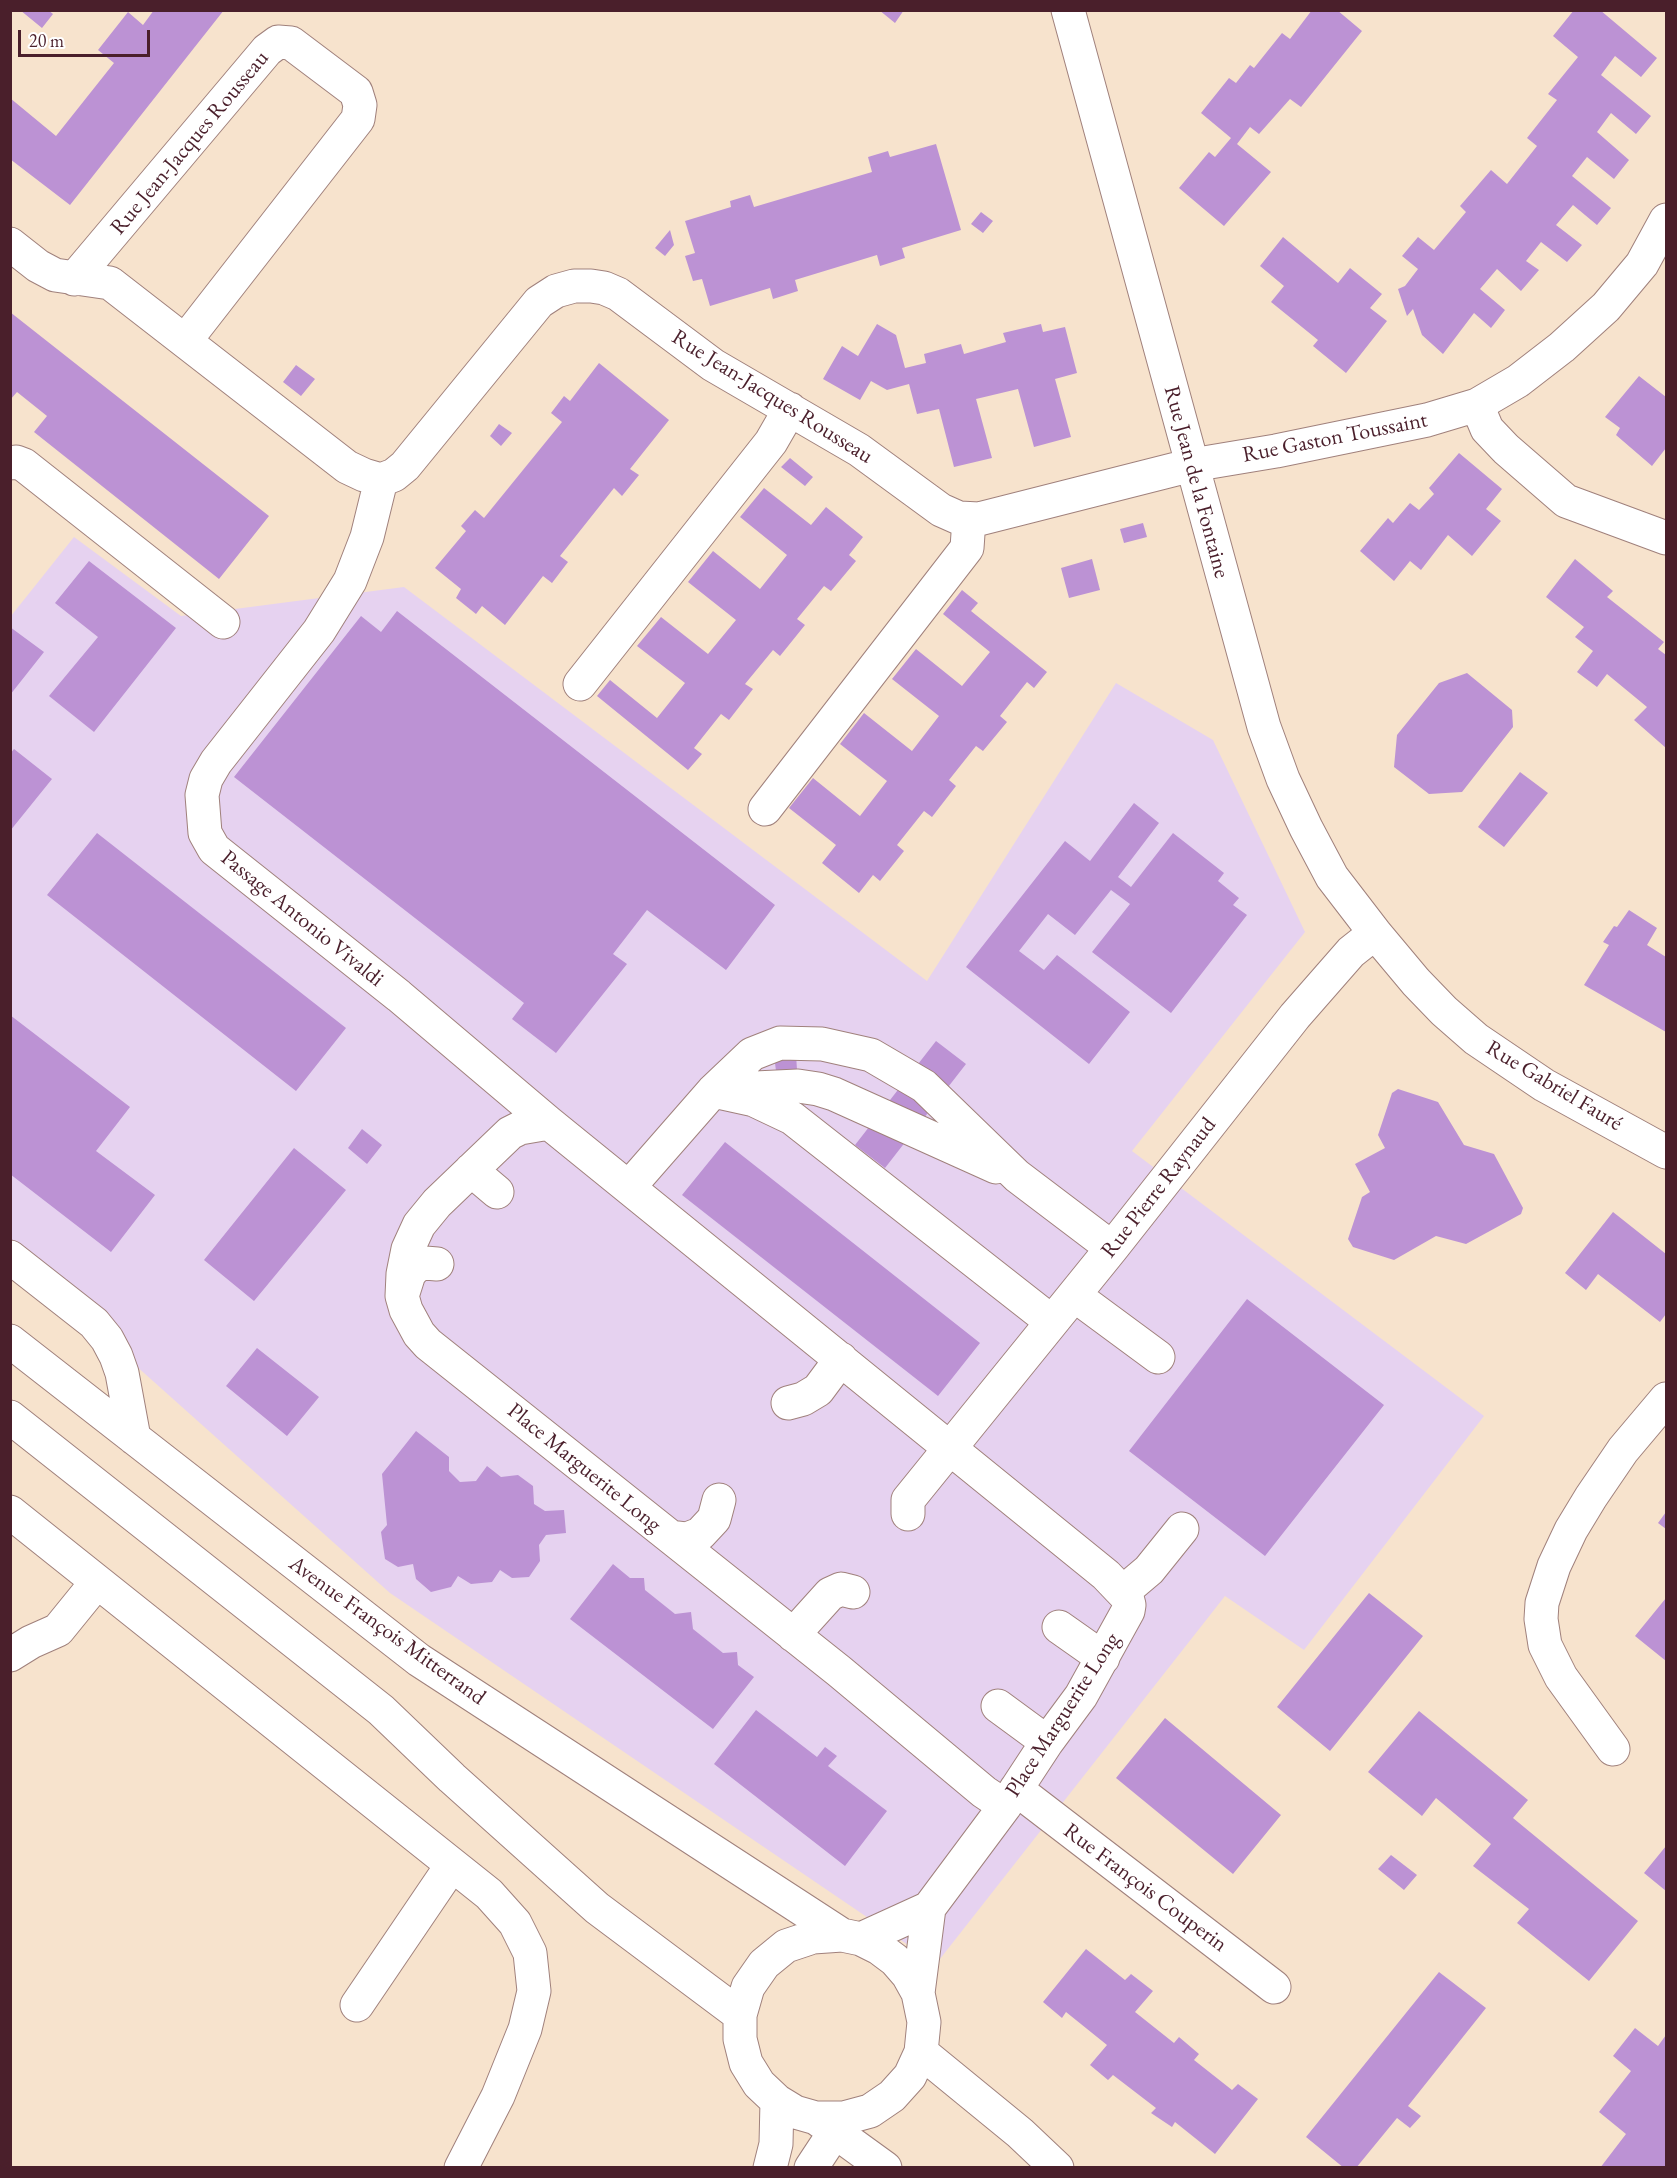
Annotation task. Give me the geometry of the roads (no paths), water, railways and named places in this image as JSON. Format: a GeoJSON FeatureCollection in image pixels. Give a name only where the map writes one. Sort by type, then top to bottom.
{"type":"FeatureCollection","features":[{"type":"Feature","properties":{"kind":"street","name":"Rue Jean de la Fontaine"},"geometry":{"type":"LineString","coordinates":[[1074,12],[1069,68],[1192,465],[1264,727],[1283,779],[1332,877],[1375,933]]}},
{"type":"Feature","properties":{"kind":"street","name":"Rue Jean-Jacques Rousseau"},"geometry":{"type":"LineString","coordinates":[[74,279],[267,50],[278,42],[291,43],[356,92],[360,105],[358,119],[185,341]]}},
{"type":"Feature","properties":{"kind":"street","name":"Rue Gaston Toussaint"},"geometry":{"type":"LineString","coordinates":[[1192,465],[1276,451],[1427,420],[1477,405],[1518,381],[1562,347],[1606,308],[1642,264],[1666,220]]}},
{"type":"Feature","properties":{"kind":"street"},"geometry":{"type":"LineString","coordinates":[[10,244],[38,266],[55,274],[74,279],[110,283],[347,467],[381,480]]}},
{"type":"Feature","properties":{"kind":"street","name":"Rue Jean-Jacques Rousseau"},"geometry":{"type":"LineString","coordinates":[[381,480],[394,475],[405,466],[539,302],[556,291],[574,285],[604,288],[618,294],[713,365],[859,450],[941,510],[959,518],[979,519],[1192,465]]}},
{"type":"Feature","properties":{"kind":"street"},"geometry":{"type":"LineString","coordinates":[[1477,405],[1487,429],[1506,449],[1566,501],[1666,538]]}},
{"type":"Feature","properties":{"kind":"street"},"geometry":{"type":"LineString","coordinates":[[580,684],[771,442],[790,409]]}},
{"type":"Feature","properties":{"kind":"street"},"geometry":{"type":"LineString","coordinates":[[10,463],[16,462],[24,465],[224,622]]}},
{"type":"Feature","properties":{"kind":"street","name":"Passage Antonio Vivaldi"},"geometry":{"type":"LineString","coordinates":[[381,480],[367,537],[350,581],[319,630],[216,762],[206,779],[202,795],[205,833],[214,849],[399,996],[549,1124]]}},
{"type":"Feature","properties":{"kind":"street"},"geometry":{"type":"LineString","coordinates":[[765,809],[967,548],[969,519]]}},
{"type":"Feature","properties":{"kind":"street","name":"Rue Gabriel Fauré"},"geometry":{"type":"LineString","coordinates":[[1375,933],[1416,982],[1444,1011],[1476,1038],[1544,1085],[1666,1152]]}},
{"type":"Feature","properties":{"kind":"street","name":"Rue Pierre Raynaud"},"geometry":{"type":"LineString","coordinates":[[908,1514],[908,1500],[1112,1248],[1295,1016],[1351,952],[1375,933]]}},
{"type":"Feature","properties":{"kind":"street"},"geometry":{"type":"LineString","coordinates":[[629,1187],[713,1090],[752,1054],[780,1043],[822,1044],[871,1055],[924,1086],[1017,1176],[1112,1248]]}},
{"type":"Feature","properties":{"kind":"street"},"geometry":{"type":"LineString","coordinates":[[713,1090],[798,1086],[818,1089],[834,1094],[1017,1176]]}},
{"type":"Feature","properties":{"kind":"street"},"geometry":{"type":"LineString","coordinates":[[713,1090],[754,1100],[792,1118],[1052,1322]]}},
{"type":"Feature","properties":{"kind":"street"},"geometry":{"type":"LineString","coordinates":[[549,1124],[1106,1575],[1123,1592],[1149,1570],[1182,1528]]}},
{"type":"Feature","properties":{"kind":"street","name":"Place Marguerite Long"},"geometry":{"type":"LineString","coordinates":[[549,1124],[520,1128],[510,1133],[437,1203],[419,1225],[408,1249],[402,1296],[411,1322],[428,1344],[793,1635],[984,1792],[1010,1797],[1081,1696],[1128,1611],[1129,1605],[1123,1592]]}},
{"type":"Feature","properties":{"kind":"street"},"geometry":{"type":"LineString","coordinates":[[471,1170],[497,1192]]}},
{"type":"Feature","properties":{"kind":"street"},"geometry":{"type":"LineString","coordinates":[[10,1257],[94,1323],[107,1339],[122,1372],[134,1438]]}},
{"type":"Feature","properties":{"kind":"street"},"geometry":{"type":"LineString","coordinates":[[402,1296],[406,1282],[416,1266],[425,1263],[437,1264]]}},
{"type":"Feature","properties":{"kind":"street"},"geometry":{"type":"LineString","coordinates":[[1074,1295],[1158,1357]]}},
{"type":"Feature","properties":{"kind":"street","name":"Avenue François Mitterrand"},"geometry":{"type":"LineString","coordinates":[[10,1341],[419,1660],[851,1937]]}},
{"type":"Feature","properties":{"kind":"street"},"geometry":{"type":"LineString","coordinates":[[788,1403],[803,1399],[818,1390],[841,1359]]}},
{"type":"Feature","properties":{"kind":"street"},"geometry":{"type":"LineString","coordinates":[[1613,1749],[1561,1677],[1545,1645],[1541,1625],[1542,1603],[1554,1566],[1571,1530],[1591,1497],[1623,1450],[1666,1399]]}},
{"type":"Feature","properties":{"kind":"street"},"geometry":{"type":"LineString","coordinates":[[10,1417],[381,1710],[460,1785],[597,1908],[740,2015]]}},
{"type":"Feature","properties":{"kind":"street"},"geometry":{"type":"LineString","coordinates":[[671,1537],[687,1539],[700,1534],[714,1519],[719,1500]]}},
{"type":"Feature","properties":{"kind":"street"},"geometry":{"type":"LineString","coordinates":[[10,1512],[489,1894],[515,1923],[530,1953],[534,1991],[518,2048],[498,2096],[461,2168]]}},
{"type":"Feature","properties":{"kind":"street"},"geometry":{"type":"LineString","coordinates":[[10,1654],[58,1630],[97,1582]]}},
{"type":"Feature","properties":{"kind":"street"},"geometry":{"type":"LineString","coordinates":[[793,1635],[830,1594],[841,1589],[853,1592]]}},
{"type":"Feature","properties":{"kind":"street"},"geometry":{"type":"LineString","coordinates":[[1059,1628],[1103,1658]]}},
{"type":"Feature","properties":{"kind":"street"},"geometry":{"type":"LineString","coordinates":[[998,1706],[1047,1742]]}},
{"type":"Feature","properties":{"kind":"street"},"geometry":{"type":"LineString","coordinates":[[918,1993],[929,1908],[1010,1797]]}},
{"type":"Feature","properties":{"kind":"street","name":"Rue François Couperin"},"geometry":{"type":"LineString","coordinates":[[1010,1797],[1274,1987]]}},
{"type":"Feature","properties":{"kind":"street"},"geometry":{"type":"LineString","coordinates":[[357,2005],[452,1865]]}},
{"type":"Feature","properties":{"kind":"street"},"geometry":{"type":"LineString","coordinates":[[851,1937],[929,1908]]}},
{"type":"Feature","properties":{"kind":"street"},"geometry":{"type":"LineString","coordinates":[[811,2168],[832,2123],[870,2111],[892,2096],[910,2076],[921,2052],[924,2022],[918,1993],[908,1975],[895,1960],[879,1948],[851,1937],[813,1936],[786,1946],[764,1964],[748,1987],[740,2015],[740,2039],[746,2063],[759,2084],[777,2101],[795,2112],[832,2123],[885,2168]]}},
{"type":"Feature","properties":{"kind":"street"},"geometry":{"type":"LineString","coordinates":[[921,2052],[1020,2133],[1057,2168]]}},
{"type":"Feature","properties":{"kind":"street"},"geometry":{"type":"LineString","coordinates":[[770,2168],[776,2144],[777,2101]]}}]}
